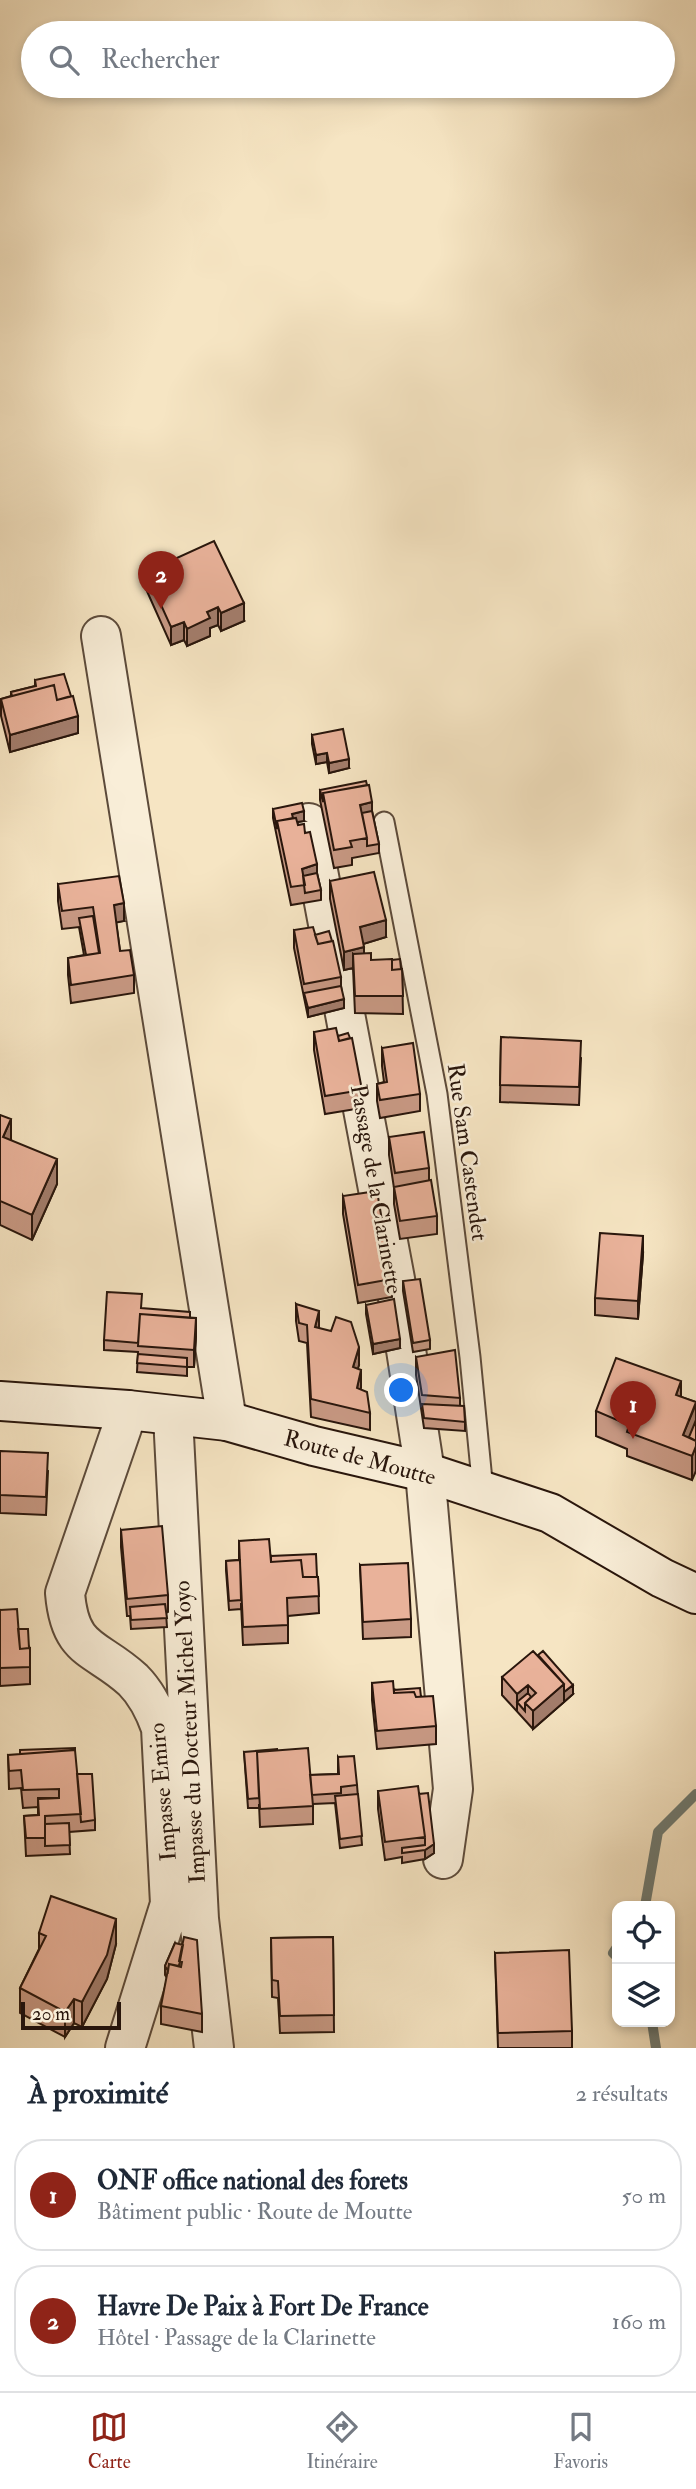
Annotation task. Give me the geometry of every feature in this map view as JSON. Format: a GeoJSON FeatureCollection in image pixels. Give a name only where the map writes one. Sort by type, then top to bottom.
{"type":"FeatureCollection","features":[{"type":"Feature","properties":{"kind":"street"},"geometry":{"type":"LineString","coordinates":[[101,636],[227,1422]]}},
{"type":"Feature","properties":{"kind":"street","name":"Passage de la Clarinette"},"geometry":{"type":"LineString","coordinates":[[309,823],[395,1279],[425,1472],[453,1789],[443,1859]]}},
{"type":"Feature","properties":{"kind":"street","name":"Route de Moutte"},"geometry":{"type":"LineString","coordinates":[[0,1401],[128,1410],[227,1422],[425,1472],[550,1513],[662,1578],[696,1594]]}},
{"type":"Feature","properties":{"kind":"street","name":"Impasse Emiro"},"geometry":{"type":"LineString","coordinates":[[125,2048],[170,1904],[161,1728],[153,1707],[134,1681],[79,1641],[67,1616],[65,1593],[128,1410]]}},
{"type":"Feature","properties":{"kind":"street","name":"Impasse du Docteur Michel Yoyo"},"geometry":{"type":"LineString","coordinates":[[173,1416],[199,1919],[214,2048]]}},
{"type":"Feature","properties":{"kind":"lane","name":"Rue Sam Castendet"},"geometry":{"type":"LineString","coordinates":[[384,822],[437,1094],[468,1343],[483,1491]]}},
{"type":"Feature","properties":{"kind":"building"},"geometry":{"type":"Polygon","coordinates":[[[214,541],[244,603],[221,613],[218,607],[207,612],[210,618],[187,629],[184,622],[171,627],[146,572],[214,541]]]}},
{"type":"Feature","properties":{"kind":"building"},"geometry":{"type":"Polygon","coordinates":[[[64,674],[71,696],[57,700],[54,685],[12,696],[11,692],[36,686],[35,680],[64,674]]]}},
{"type":"Feature","properties":{"kind":"building"},"geometry":{"type":"Polygon","coordinates":[[[54,685],[57,700],[73,696],[78,716],[10,735],[1,699],[54,685]]]}},
{"type":"Feature","properties":{"kind":"building"},"geometry":{"type":"Polygon","coordinates":[[[343,729],[349,759],[329,763],[327,753],[316,755],[312,735],[343,729]]]}},
{"type":"Feature","properties":{"kind":"building"},"geometry":{"type":"Polygon","coordinates":[[[366,781],[367,785],[323,793],[323,802],[320,790],[366,781]]]}},
{"type":"Feature","properties":{"kind":"building"},"geometry":{"type":"Polygon","coordinates":[[[369,785],[372,802],[360,805],[367,838],[350,841],[352,847],[334,850],[323,793],[369,785]]]}},
{"type":"Feature","properties":{"kind":"building"},"geometry":{"type":"Polygon","coordinates":[[[302,803],[304,811],[292,814],[293,818],[277,821],[277,829],[273,809],[302,803]]]}},
{"type":"Feature","properties":{"kind":"building"},"geometry":{"type":"Polygon","coordinates":[[[372,811],[379,844],[367,846],[362,813],[372,811]]]}},
{"type":"Feature","properties":{"kind":"building"},"geometry":{"type":"Polygon","coordinates":[[[296,818],[298,825],[304,824],[305,833],[310,832],[317,864],[302,869],[305,885],[291,887],[277,821],[296,818]]]}},
{"type":"Feature","properties":{"kind":"building"},"geometry":{"type":"Polygon","coordinates":[[[374,872],[386,920],[360,927],[364,947],[344,952],[330,881],[374,872]]]}},
{"type":"Feature","properties":{"kind":"building"},"geometry":{"type":"Polygon","coordinates":[[[317,873],[321,890],[305,893],[303,876],[317,873]]]}},
{"type":"Feature","properties":{"kind":"building"},"geometry":{"type":"Polygon","coordinates":[[[119,876],[124,903],[114,905],[120,951],[130,950],[134,975],[71,985],[68,958],[100,953],[93,907],[62,911],[58,884],[119,876]]]}},
{"type":"Feature","properties":{"kind":"building"},"geometry":{"type":"Polygon","coordinates":[[[93,916],[99,953],[86,955],[79,918],[93,916]]]}},
{"type":"Feature","properties":{"kind":"building"},"geometry":{"type":"Polygon","coordinates":[[[313,927],[318,944],[333,941],[341,977],[304,984],[294,930],[313,927]]]}},
{"type":"Feature","properties":{"kind":"building"},"geometry":{"type":"Polygon","coordinates":[[[329,931],[332,941],[318,944],[315,935],[329,931]]]}},
{"type":"Feature","properties":{"kind":"building"},"geometry":{"type":"Polygon","coordinates":[[[371,953],[371,960],[392,959],[392,970],[402,969],[403,996],[355,996],[353,954],[371,953]]]}},
{"type":"Feature","properties":{"kind":"building"},"geometry":{"type":"Polygon","coordinates":[[[400,959],[401,969],[392,970],[392,960],[400,959]]]}},
{"type":"Feature","properties":{"kind":"building"},"geometry":{"type":"Polygon","coordinates":[[[341,986],[344,999],[308,1008],[304,993],[341,986]]]}},
{"type":"Feature","properties":{"kind":"building"},"geometry":{"type":"Polygon","coordinates":[[[336,1028],[339,1041],[352,1038],[362,1090],[325,1096],[314,1032],[336,1028]]]}},
{"type":"Feature","properties":{"kind":"building"},"geometry":{"type":"Polygon","coordinates":[[[348,1033],[350,1038],[339,1041],[338,1036],[348,1033]]]}},
{"type":"Feature","properties":{"kind":"building"},"geometry":{"type":"Polygon","coordinates":[[[501,1037],[581,1041],[579,1087],[500,1085],[501,1037]]]}},
{"type":"Feature","properties":{"kind":"building"},"geometry":{"type":"Polygon","coordinates":[[[413,1043],[420,1094],[380,1100],[377,1084],[387,1082],[382,1048],[413,1043]]]}},
{"type":"Feature","properties":{"kind":"building"},"geometry":{"type":"Polygon","coordinates":[[[0,1115],[11,1119],[3,1137],[57,1159],[32,1215],[0,1201],[0,1115]]]}},
{"type":"Feature","properties":{"kind":"building"},"geometry":{"type":"Polygon","coordinates":[[[424,1132],[429,1168],[395,1173],[389,1137],[424,1132]]]}},
{"type":"Feature","properties":{"kind":"building"},"geometry":{"type":"Polygon","coordinates":[[[431,1180],[437,1216],[400,1221],[394,1187],[431,1180]]]}},
{"type":"Feature","properties":{"kind":"building"},"geometry":{"type":"Polygon","coordinates":[[[377,1191],[392,1279],[358,1285],[343,1196],[377,1191]]]}},
{"type":"Feature","properties":{"kind":"building"},"geometry":{"type":"Polygon","coordinates":[[[600,1233],[643,1236],[638,1301],[595,1298],[600,1233]]]}},
{"type":"Feature","properties":{"kind":"building"},"geometry":{"type":"Polygon","coordinates":[[[420,1279],[430,1340],[413,1343],[403,1281],[420,1279]]]}},
{"type":"Feature","properties":{"kind":"building"},"geometry":{"type":"Polygon","coordinates":[[[107,1292],[142,1294],[141,1308],[190,1312],[190,1318],[140,1314],[138,1343],[104,1340],[107,1292]]]}},
{"type":"Feature","properties":{"kind":"building"},"geometry":{"type":"Polygon","coordinates":[[[394,1299],[400,1339],[373,1344],[366,1305],[394,1299]]]}},
{"type":"Feature","properties":{"kind":"building"},"geometry":{"type":"Polygon","coordinates":[[[296,1304],[319,1311],[315,1327],[331,1331],[336,1317],[351,1322],[359,1347],[353,1367],[361,1370],[357,1388],[367,1392],[370,1413],[311,1399],[307,1325],[299,1323],[296,1304]]]}},
{"type":"Feature","properties":{"kind":"building"},"geometry":{"type":"Polygon","coordinates":[[[140,1314],[196,1318],[194,1350],[138,1346],[140,1314]]]}},
{"type":"Feature","properties":{"kind":"building"},"geometry":{"type":"Polygon","coordinates":[[[455,1350],[460,1398],[422,1395],[416,1357],[455,1350]]]}},
{"type":"Feature","properties":{"kind":"building"},"geometry":{"type":"Polygon","coordinates":[[[138,1354],[187,1358],[187,1367],[137,1363],[138,1354]]]}},
{"type":"Feature","properties":{"kind":"building"},"geometry":{"type":"Polygon","coordinates":[[[616,1358],[681,1381],[676,1395],[696,1402],[683,1435],[696,1441],[692,1456],[627,1432],[629,1425],[596,1411],[616,1358]]]}},
{"type":"Feature","properties":{"kind":"building"},"geometry":{"type":"Polygon","coordinates":[[[422,1404],[464,1406],[465,1422],[424,1418],[422,1404]]]}},
{"type":"Feature","properties":{"kind":"building"},"geometry":{"type":"Polygon","coordinates":[[[696,1420],[696,1441],[689,1437],[696,1420]]]}},
{"type":"Feature","properties":{"kind":"building"},"geometry":{"type":"Polygon","coordinates":[[[0,1451],[48,1453],[46,1497],[0,1495],[0,1451]]]}},
{"type":"Feature","properties":{"kind":"building"},"geometry":{"type":"Polygon","coordinates":[[[162,1526],[168,1595],[127,1599],[121,1530],[162,1526]]]}},
{"type":"Feature","properties":{"kind":"building"},"geometry":{"type":"Polygon","coordinates":[[[269,1539],[271,1562],[301,1560],[303,1577],[318,1577],[319,1596],[287,1598],[288,1625],[243,1627],[239,1541],[269,1539]]]}},
{"type":"Feature","properties":{"kind":"building"},"geometry":{"type":"Polygon","coordinates":[[[316,1554],[317,1577],[303,1577],[301,1560],[271,1562],[271,1556],[316,1554]]]}},
{"type":"Feature","properties":{"kind":"building"},"geometry":{"type":"Polygon","coordinates":[[[240,1560],[241,1600],[229,1601],[226,1561],[240,1560]]]}},
{"type":"Feature","properties":{"kind":"building"},"geometry":{"type":"Polygon","coordinates":[[[408,1563],[411,1619],[363,1622],[360,1565],[408,1563]]]}},
{"type":"Feature","properties":{"kind":"building"},"geometry":{"type":"Polygon","coordinates":[[[165,1604],[167,1618],[131,1620],[130,1607],[165,1604]]]}},
{"type":"Feature","properties":{"kind":"building"},"geometry":{"type":"Polygon","coordinates":[[[17,1609],[20,1649],[30,1648],[30,1667],[0,1668],[0,1610],[17,1609]]]}},
{"type":"Feature","properties":{"kind":"building"},"geometry":{"type":"Polygon","coordinates":[[[18,1629],[28,1629],[29,1648],[20,1649],[18,1629]]]}},
{"type":"Feature","properties":{"kind":"building"},"geometry":{"type":"Polygon","coordinates":[[[533,1651],[564,1684],[533,1711],[525,1703],[536,1693],[528,1685],[517,1694],[502,1677],[533,1651]]]}},
{"type":"Feature","properties":{"kind":"building"},"geometry":{"type":"Polygon","coordinates":[[[543,1651],[573,1685],[564,1692],[564,1684],[538,1655],[543,1651]]]}},
{"type":"Feature","properties":{"kind":"building"},"geometry":{"type":"Polygon","coordinates":[[[393,1681],[394,1693],[414,1692],[416,1697],[433,1696],[436,1726],[377,1731],[372,1683],[393,1681]]]}},
{"type":"Feature","properties":{"kind":"building"},"geometry":{"type":"Polygon","coordinates":[[[420,1688],[421,1697],[416,1697],[414,1692],[394,1693],[394,1690],[420,1688]]]}},
{"type":"Feature","properties":{"kind":"building"},"geometry":{"type":"Polygon","coordinates":[[[528,1693],[531,1697],[525,1703],[525,1711],[517,1702],[528,1693]]]}},
{"type":"Feature","properties":{"kind":"building"},"geometry":{"type":"Polygon","coordinates":[[[308,1748],[313,1806],[260,1809],[257,1752],[308,1748]]]}},
{"type":"Feature","properties":{"kind":"building"},"geometry":{"type":"Polygon","coordinates":[[[278,1749],[257,1752],[259,1798],[248,1799],[244,1752],[278,1749]]]}},
{"type":"Feature","properties":{"kind":"building"},"geometry":{"type":"Polygon","coordinates":[[[20,1750],[75,1750],[20,1754],[20,1750]]]}},
{"type":"Feature","properties":{"kind":"building"},"geometry":{"type":"Polygon","coordinates":[[[75,1750],[81,1814],[45,1816],[45,1838],[26,1838],[24,1816],[39,1815],[38,1799],[59,1798],[59,1789],[23,1790],[21,1770],[9,1771],[8,1755],[75,1750]]]}},
{"type":"Feature","properties":{"kind":"building"},"geometry":{"type":"Polygon","coordinates":[[[354,1756],[357,1785],[341,1787],[341,1793],[312,1795],[310,1775],[339,1774],[338,1757],[354,1756]]]}},
{"type":"Feature","properties":{"kind":"building"},"geometry":{"type":"Polygon","coordinates":[[[77,1774],[92,1774],[95,1820],[81,1822],[77,1774]]]}},
{"type":"Feature","properties":{"kind":"building"},"geometry":{"type":"Polygon","coordinates":[[[418,1786],[425,1837],[385,1842],[378,1791],[418,1786]]]}},
{"type":"Feature","properties":{"kind":"building"},"geometry":{"type":"Polygon","coordinates":[[[428,1793],[434,1844],[425,1850],[402,1853],[402,1848],[425,1845],[419,1794],[428,1793]]]}},
{"type":"Feature","properties":{"kind":"building"},"geometry":{"type":"Polygon","coordinates":[[[358,1794],[362,1836],[340,1839],[335,1796],[358,1794]]]}},
{"type":"Feature","properties":{"kind":"building"},"geometry":{"type":"Polygon","coordinates":[[[69,1823],[70,1845],[45,1846],[45,1824],[69,1823]]]}},
{"type":"Feature","properties":{"kind":"building"},"geometry":{"type":"Polygon","coordinates":[[[51,1896],[116,1919],[107,1955],[82,2002],[74,1999],[65,2012],[20,1988],[46,1936],[39,1933],[51,1896]]]}},
{"type":"Feature","properties":{"kind":"building"},"geometry":{"type":"Polygon","coordinates":[[[184,1937],[197,1940],[202,2014],[161,2006],[169,1964],[181,1967],[182,1962],[179,1961],[184,1937]]]}},
{"type":"Feature","properties":{"kind":"building"},"geometry":{"type":"Polygon","coordinates":[[[333,1937],[334,2015],[280,2016],[278,1981],[272,1980],[271,1938],[333,1937]]]}},
{"type":"Feature","properties":{"kind":"building"},"geometry":{"type":"Polygon","coordinates":[[[175,1943],[183,1945],[179,1966],[169,1964],[168,1971],[165,1966],[175,1943]]]}},
{"type":"Feature","properties":{"kind":"building"},"geometry":{"type":"Polygon","coordinates":[[[569,1950],[572,2031],[498,2033],[495,1953],[569,1950]]]}},
{"type":"Feature","properties":{"kind":"waterway"},"geometry":{"type":"LineString","coordinates":[[646,1901],[658,1832],[696,1794]]}},
{"type":"Feature","properties":{"kind":"waterway"},"geometry":{"type":"LineString","coordinates":[[653,2027],[656,2048]]}},
{"type":"Feature","properties":{"kind":"place","name":"Havre De Paix à Fort De France"},"geometry":{"type":"Point","coordinates":[161,609]}},
{"type":"Feature","properties":{"kind":"place","name":"ONF office national des forets"},"geometry":{"type":"Point","coordinates":[633,1439]}}]}
